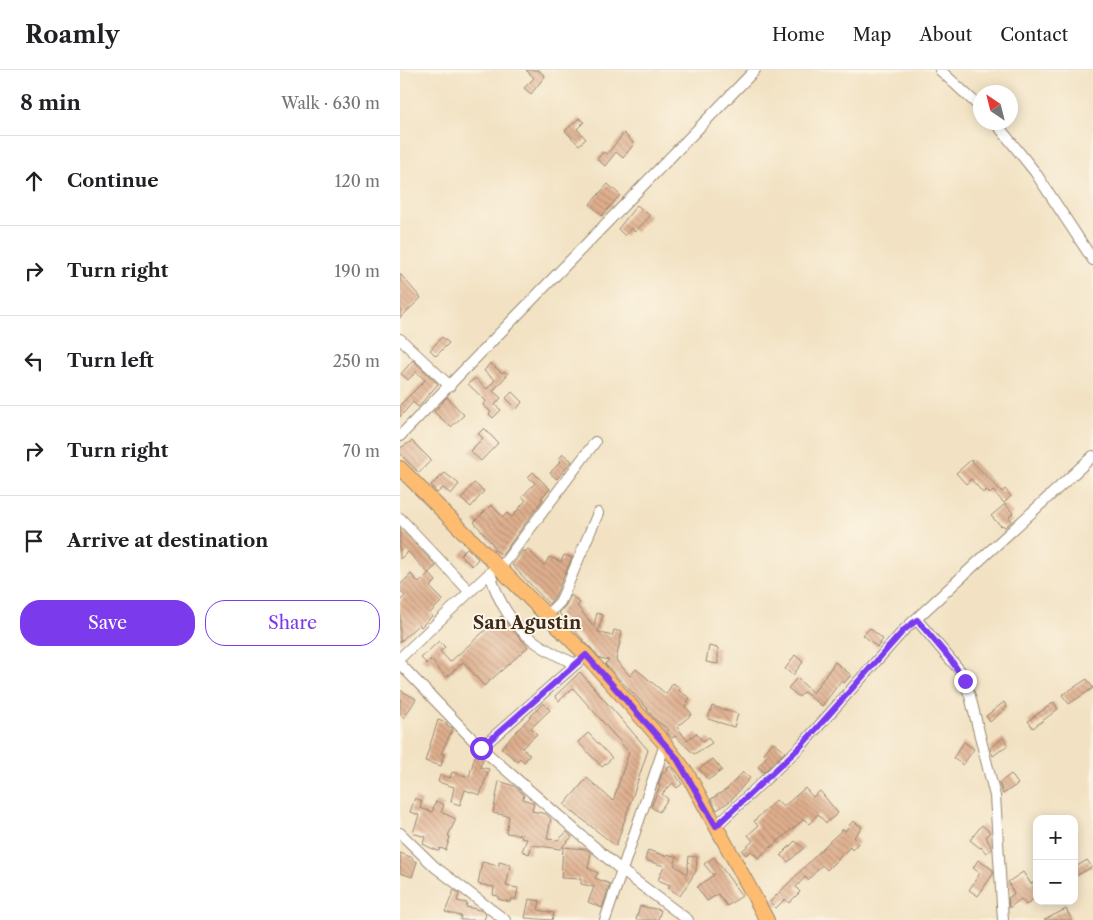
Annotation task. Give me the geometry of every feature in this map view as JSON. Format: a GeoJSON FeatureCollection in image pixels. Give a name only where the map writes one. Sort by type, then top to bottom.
{"type":"FeatureCollection","features":[{"type":"Feature","properties":{"kind":"main road"},"geometry":{"type":"LineString","coordinates":[[400,468],[495,570],[546,616],[581,660],[665,744],[686,773],[767,920]]}},
{"type":"Feature","properties":{"kind":"street"},"geometry":{"type":"LineString","coordinates":[[400,436],[754,70]]}},
{"type":"Feature","properties":{"kind":"street"},"geometry":{"type":"LineString","coordinates":[[940,70],[973,101]]}},
{"type":"Feature","properties":{"kind":"street"},"geometry":{"type":"LineString","coordinates":[[1001,130],[1035,172],[1093,260]]}},
{"type":"Feature","properties":{"kind":"street"},"geometry":{"type":"LineString","coordinates":[[400,339],[450,386]]}},
{"type":"Feature","properties":{"kind":"street"},"geometry":{"type":"LineString","coordinates":[[400,658],[495,570],[595,442]]}},
{"type":"Feature","properties":{"kind":"street"},"geometry":{"type":"LineString","coordinates":[[716,826],[801,746],[904,630],[1093,456]]}},
{"type":"Feature","properties":{"kind":"street"},"geometry":{"type":"LineString","coordinates":[[546,616],[560,602],[598,513]]}},
{"type":"Feature","properties":{"kind":"street"},"geometry":{"type":"LineString","coordinates":[[400,518],[470,592]]}},
{"type":"Feature","properties":{"kind":"street"},"geometry":{"type":"LineString","coordinates":[[495,570],[502,604],[521,631],[537,645],[552,654],[581,660]]}},
{"type":"Feature","properties":{"kind":"street"},"geometry":{"type":"LineString","coordinates":[[917,620],[961,672],[970,696],[994,796],[1003,920]]}},
{"type":"Feature","properties":{"kind":"street"},"geometry":{"type":"LineString","coordinates":[[481,748],[581,660]]}},
{"type":"Feature","properties":{"kind":"street"},"geometry":{"type":"LineString","coordinates":[[400,664],[481,748],[621,870],[688,920]]}},
{"type":"Feature","properties":{"kind":"street"},"geometry":{"type":"LineString","coordinates":[[605,920],[665,744]]}},
{"type":"Feature","properties":{"kind":"street"},"geometry":{"type":"LineString","coordinates":[[400,833],[435,866],[504,920]]}},
{"type":"Feature","properties":{"kind":"building"},"geometry":{"type":"Polygon","coordinates":[[[526,70],[538,70],[545,76],[531,94],[524,88],[534,78],[526,70]]]}},
{"type":"Feature","properties":{"kind":"building"},"geometry":{"type":"Polygon","coordinates":[[[579,118],[584,122],[577,129],[586,139],[579,145],[565,131],[579,118]]]}},
{"type":"Feature","properties":{"kind":"building"},"geometry":{"type":"Polygon","coordinates":[[[624,133],[634,144],[623,158],[616,152],[605,166],[597,159],[603,152],[607,154],[624,133]]]}},
{"type":"Feature","properties":{"kind":"building"},"geometry":{"type":"Polygon","coordinates":[[[608,184],[620,195],[602,216],[590,204],[608,184]]]}},
{"type":"Feature","properties":{"kind":"building"},"geometry":{"type":"Polygon","coordinates":[[[637,205],[650,216],[635,232],[631,228],[625,236],[618,229],[637,205]]]}},
{"type":"Feature","properties":{"kind":"building"},"geometry":{"type":"Polygon","coordinates":[[[400,274],[421,298],[400,318],[400,274]]]}},
{"type":"Feature","properties":{"kind":"building"},"geometry":{"type":"Polygon","coordinates":[[[442,337],[449,343],[436,356],[430,350],[442,337]]]}},
{"type":"Feature","properties":{"kind":"building"},"geometry":{"type":"Polygon","coordinates":[[[413,360],[438,384],[418,407],[413,402],[400,417],[400,405],[425,380],[416,372],[408,380],[401,374],[413,360]]]}},
{"type":"Feature","properties":{"kind":"building"},"geometry":{"type":"Polygon","coordinates":[[[490,363],[502,373],[504,371],[508,374],[493,391],[501,398],[495,405],[501,410],[493,418],[489,414],[491,412],[483,405],[486,401],[468,384],[475,378],[487,389],[495,380],[484,371],[490,363]]]}},
{"type":"Feature","properties":{"kind":"building"},"geometry":{"type":"Polygon","coordinates":[[[512,392],[522,402],[517,409],[506,398],[512,392]]]}},
{"type":"Feature","properties":{"kind":"building"},"geometry":{"type":"Polygon","coordinates":[[[447,397],[464,415],[451,427],[434,412],[447,397]]]}},
{"type":"Feature","properties":{"kind":"building"},"geometry":{"type":"Polygon","coordinates":[[[484,428],[498,443],[481,461],[470,451],[483,438],[478,434],[484,428]]]}},
{"type":"Feature","properties":{"kind":"building"},"geometry":{"type":"Polygon","coordinates":[[[412,441],[431,460],[419,473],[400,454],[400,448],[412,441]]]}},
{"type":"Feature","properties":{"kind":"building"},"geometry":{"type":"Polygon","coordinates":[[[563,454],[572,461],[557,479],[550,473],[561,461],[559,459],[563,454]]]}},
{"type":"Feature","properties":{"kind":"building"},"geometry":{"type":"Polygon","coordinates":[[[971,460],[1002,492],[1005,489],[1011,496],[1004,503],[993,491],[990,494],[986,490],[983,493],[971,479],[966,484],[956,473],[971,460]]]}},
{"type":"Feature","properties":{"kind":"building"},"geometry":{"type":"Polygon","coordinates":[[[533,472],[550,489],[541,498],[543,499],[502,555],[493,549],[495,547],[474,522],[491,505],[503,517],[507,513],[512,517],[526,500],[522,497],[535,483],[528,477],[533,472]]]}},
{"type":"Feature","properties":{"kind":"building"},"geometry":{"type":"Polygon","coordinates":[[[445,473],[459,484],[451,494],[443,488],[437,493],[431,485],[445,473]]]}},
{"type":"Feature","properties":{"kind":"building"},"geometry":{"type":"Polygon","coordinates":[[[474,483],[484,491],[471,507],[461,499],[474,483]]]}},
{"type":"Feature","properties":{"kind":"building"},"geometry":{"type":"Polygon","coordinates":[[[1005,504],[1013,513],[1009,517],[1012,521],[1005,527],[1001,526],[991,516],[1005,504]]]}},
{"type":"Feature","properties":{"kind":"building"},"geometry":{"type":"Polygon","coordinates":[[[400,528],[436,566],[428,573],[408,552],[400,559],[400,528]]]}},
{"type":"Feature","properties":{"kind":"building"},"geometry":{"type":"Polygon","coordinates":[[[467,548],[478,559],[472,566],[460,555],[467,548]]]}},
{"type":"Feature","properties":{"kind":"building"},"geometry":{"type":"Polygon","coordinates":[[[528,549],[544,566],[549,557],[561,562],[564,555],[572,558],[554,598],[549,604],[512,565],[523,550],[525,552],[528,549]]]}},
{"type":"Feature","properties":{"kind":"building"},"geometry":{"type":"Polygon","coordinates":[[[429,573],[436,581],[430,587],[443,600],[430,613],[432,616],[421,627],[419,624],[400,642],[400,601],[405,596],[400,590],[400,585],[411,574],[419,583],[429,573]]]}},
{"type":"Feature","properties":{"kind":"building"},"geometry":{"type":"Polygon","coordinates":[[[571,595],[580,603],[577,606],[594,626],[597,613],[603,615],[598,632],[612,636],[614,630],[622,632],[616,660],[630,676],[636,669],[666,694],[673,683],[680,688],[679,691],[690,698],[685,706],[692,714],[677,727],[687,740],[696,733],[703,742],[708,738],[712,743],[694,754],[675,736],[672,738],[666,732],[669,730],[657,721],[605,664],[609,660],[600,658],[559,613],[571,595]]]}},
{"type":"Feature","properties":{"kind":"building"},"geometry":{"type":"Polygon","coordinates":[[[501,616],[528,647],[484,686],[463,662],[446,678],[431,660],[427,664],[421,658],[439,641],[445,647],[440,651],[450,662],[501,616]]]}},
{"type":"Feature","properties":{"kind":"building"},"geometry":{"type":"Polygon","coordinates":[[[870,628],[883,639],[877,647],[863,635],[870,628]]]}},
{"type":"Feature","properties":{"kind":"building"},"geometry":{"type":"Polygon","coordinates":[[[709,646],[718,648],[718,664],[706,662],[709,646]]]}},
{"type":"Feature","properties":{"kind":"building"},"geometry":{"type":"Polygon","coordinates":[[[795,655],[803,662],[793,675],[785,669],[795,655]]]}},
{"type":"Feature","properties":{"kind":"building"},"geometry":{"type":"Polygon","coordinates":[[[835,662],[851,675],[844,683],[841,681],[822,706],[804,692],[799,697],[788,688],[797,678],[813,693],[835,662]]]}},
{"type":"Feature","properties":{"kind":"building"},"geometry":{"type":"Polygon","coordinates":[[[580,672],[648,750],[616,846],[564,805],[587,778],[613,801],[629,752],[573,688],[559,701],[555,696],[580,672]]]}},
{"type":"Feature","properties":{"kind":"building"},"geometry":{"type":"Polygon","coordinates":[[[1087,679],[1093,688],[1069,704],[1062,695],[1087,679]]]}},
{"type":"Feature","properties":{"kind":"building"},"geometry":{"type":"Polygon","coordinates":[[[400,690],[416,699],[404,718],[400,715],[400,690]]]}},
{"type":"Feature","properties":{"kind":"building"},"geometry":{"type":"Polygon","coordinates":[[[1004,702],[1007,707],[990,722],[986,716],[1004,702]]]}},
{"type":"Feature","properties":{"kind":"building"},"geometry":{"type":"Polygon","coordinates":[[[1054,702],[1058,709],[1033,728],[1028,721],[1054,702]]]}},
{"type":"Feature","properties":{"kind":"building"},"geometry":{"type":"Polygon","coordinates":[[[543,703],[550,710],[531,728],[537,734],[522,748],[530,755],[524,762],[520,758],[517,761],[501,748],[543,703]]]}},
{"type":"Feature","properties":{"kind":"building"},"geometry":{"type":"Polygon","coordinates":[[[712,706],[738,714],[734,727],[708,719],[712,706]]]}},
{"type":"Feature","properties":{"kind":"building"},"geometry":{"type":"Polygon","coordinates":[[[438,720],[447,723],[447,726],[453,728],[441,754],[444,754],[441,766],[425,761],[438,720]]]}},
{"type":"Feature","properties":{"kind":"building"},"geometry":{"type":"Polygon","coordinates":[[[588,733],[612,758],[602,767],[578,742],[588,733]]]}},
{"type":"Feature","properties":{"kind":"building"},"geometry":{"type":"Polygon","coordinates":[[[1003,738],[1008,745],[993,756],[990,748],[1003,738]]]}},
{"type":"Feature","properties":{"kind":"building"},"geometry":{"type":"Polygon","coordinates":[[[773,742],[785,752],[764,772],[758,767],[767,756],[764,753],[773,742]]]}},
{"type":"Feature","properties":{"kind":"building"},"geometry":{"type":"Polygon","coordinates":[[[964,742],[974,749],[963,765],[953,758],[964,742]]]}},
{"type":"Feature","properties":{"kind":"building"},"geometry":{"type":"Polygon","coordinates":[[[475,756],[483,759],[480,767],[489,769],[480,795],[465,790],[460,805],[451,802],[454,787],[438,782],[440,775],[450,778],[452,772],[469,777],[475,756]]]}},
{"type":"Feature","properties":{"kind":"building"},"geometry":{"type":"Polygon","coordinates":[[[713,759],[722,770],[708,780],[699,769],[713,759]]]}},
{"type":"Feature","properties":{"kind":"building"},"geometry":{"type":"Polygon","coordinates":[[[670,766],[682,784],[677,788],[673,783],[662,794],[668,799],[659,812],[651,807],[660,786],[658,785],[662,774],[670,766]]]}},
{"type":"Feature","properties":{"kind":"building"},"geometry":{"type":"Polygon","coordinates":[[[743,772],[750,778],[730,801],[717,810],[711,799],[727,789],[743,772]]]}},
{"type":"Feature","properties":{"kind":"building"},"geometry":{"type":"Polygon","coordinates":[[[1011,774],[1018,784],[1003,794],[999,783],[1011,774]]]}},
{"type":"Feature","properties":{"kind":"building"},"geometry":{"type":"Polygon","coordinates":[[[499,781],[514,786],[524,795],[523,799],[534,803],[532,811],[546,814],[551,819],[547,839],[558,840],[567,832],[572,837],[560,849],[532,845],[529,854],[522,851],[527,839],[521,838],[522,835],[506,833],[509,816],[493,813],[499,781]]]}},
{"type":"Feature","properties":{"kind":"building"},"geometry":{"type":"Polygon","coordinates":[[[805,788],[813,797],[820,791],[838,813],[826,823],[818,814],[809,824],[804,819],[758,858],[751,851],[746,855],[742,851],[753,841],[748,835],[758,826],[754,821],[776,800],[783,807],[805,788]]]}},
{"type":"Feature","properties":{"kind":"building"},"geometry":{"type":"Polygon","coordinates":[[[415,798],[422,801],[420,808],[432,812],[436,801],[444,805],[441,812],[456,819],[448,836],[450,837],[446,850],[440,848],[439,851],[423,844],[425,837],[413,833],[419,815],[410,812],[415,798]]]}},
{"type":"Feature","properties":{"kind":"building"},"geometry":{"type":"Polygon","coordinates":[[[853,821],[862,827],[854,837],[859,842],[852,850],[850,847],[827,870],[822,865],[808,880],[805,877],[796,887],[800,892],[789,903],[785,899],[776,908],[770,902],[831,840],[843,829],[845,831],[853,821]]]}},
{"type":"Feature","properties":{"kind":"building"},"geometry":{"type":"Polygon","coordinates":[[[982,825],[990,832],[986,837],[992,849],[986,853],[981,847],[970,840],[982,825]]]}},
{"type":"Feature","properties":{"kind":"building"},"geometry":{"type":"Polygon","coordinates":[[[795,841],[804,848],[788,862],[781,855],[795,841]]]}},
{"type":"Feature","properties":{"kind":"building"},"geometry":{"type":"Polygon","coordinates":[[[563,847],[586,849],[591,853],[588,868],[598,873],[595,878],[610,884],[602,908],[588,902],[594,887],[581,884],[581,879],[561,878],[563,847]]]}},
{"type":"Feature","properties":{"kind":"building"},"geometry":{"type":"Polygon","coordinates":[[[648,850],[666,856],[667,854],[677,857],[674,865],[687,874],[689,856],[697,857],[696,871],[680,896],[668,888],[670,885],[658,880],[664,866],[645,860],[648,850]]]}},
{"type":"Feature","properties":{"kind":"building"},"geometry":{"type":"Polygon","coordinates":[[[400,853],[413,858],[412,860],[417,862],[412,877],[400,873],[400,853]]]}},
{"type":"Feature","properties":{"kind":"building"},"geometry":{"type":"Polygon","coordinates":[[[714,857],[742,896],[727,906],[718,894],[707,901],[697,887],[715,874],[712,874],[704,864],[714,857]]]}},
{"type":"Feature","properties":{"kind":"building"},"geometry":{"type":"Polygon","coordinates":[[[978,860],[993,870],[993,874],[978,896],[969,890],[980,873],[973,868],[978,860]]]}},
{"type":"Feature","properties":{"kind":"building"},"geometry":{"type":"Polygon","coordinates":[[[1087,860],[1092,867],[1078,875],[1078,866],[1087,860]]]}},
{"type":"Feature","properties":{"kind":"building"},"geometry":{"type":"Polygon","coordinates":[[[482,862],[499,866],[499,862],[511,865],[506,886],[518,888],[516,899],[511,899],[510,902],[498,899],[498,896],[493,895],[494,887],[478,884],[482,862]]]}},
{"type":"Feature","properties":{"kind":"building"},"geometry":{"type":"Polygon","coordinates":[[[1023,872],[1031,884],[1033,883],[1033,899],[1026,905],[1021,899],[1009,908],[1008,898],[1014,894],[1008,882],[1023,872]]]}},
{"type":"Feature","properties":{"kind":"building"},"geometry":{"type":"Polygon","coordinates":[[[454,890],[459,894],[457,901],[467,903],[466,907],[480,910],[486,914],[484,920],[460,920],[461,916],[445,912],[454,890]]]}},
{"type":"Feature","properties":{"kind":"building"},"geometry":{"type":"Polygon","coordinates":[[[529,899],[540,901],[538,910],[554,913],[552,920],[525,918],[529,899]]]}},
{"type":"Feature","properties":{"kind":"building"},"geometry":{"type":"Polygon","coordinates":[[[640,906],[661,910],[658,920],[636,920],[640,906]]]}},
{"type":"Feature","properties":{"kind":"building"},"geometry":{"type":"Polygon","coordinates":[[[1066,909],[1072,920],[1044,920],[1066,909]]]}},
{"type":"Feature","properties":{"kind":"district","name":"San Agustin"},"geometry":{"type":"Point","coordinates":[527,623]}},
{"type":"Feature","properties":{"kind":"route"},"geometry":{"type":"LineString","coordinates":[[481,748],[586,655],[676,757],[716,826],[801,746],[884,655],[904,630],[917,620],[961,672],[965,681]]}}]}
